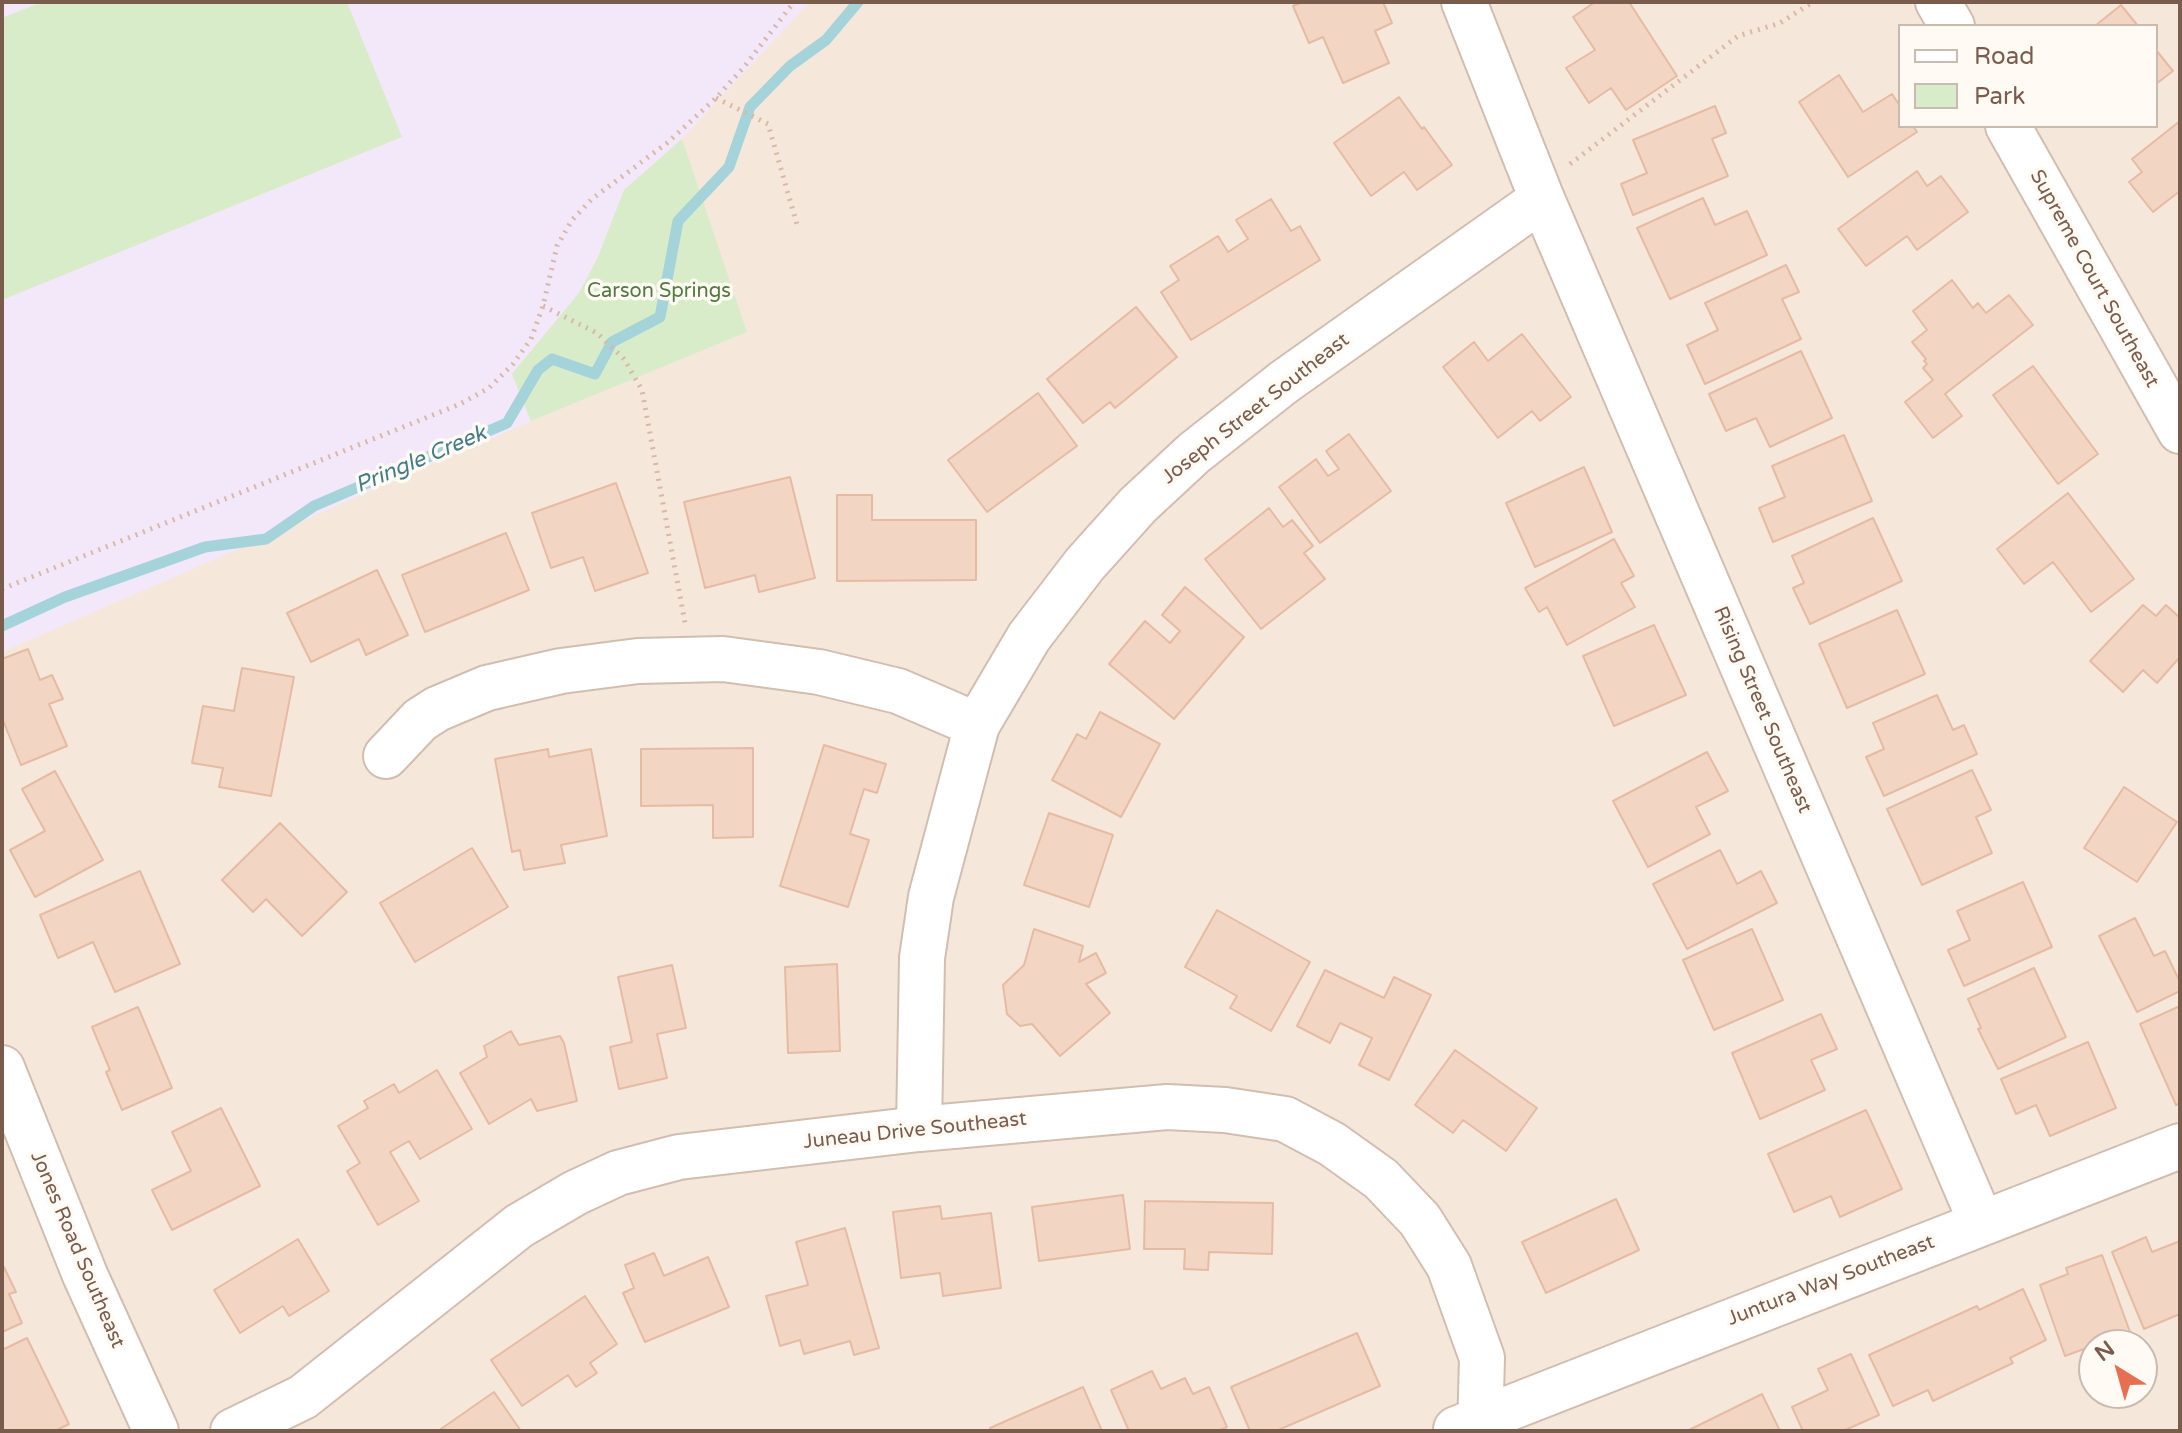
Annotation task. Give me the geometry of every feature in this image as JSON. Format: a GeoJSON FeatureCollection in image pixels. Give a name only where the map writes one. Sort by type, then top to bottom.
{"type":"FeatureCollection","features":[{"type":"Feature","properties":{"kind":"street","name":"Rising Street Southeast"},"geometry":{"type":"LineString","coordinates":[[1464,2],[1542,199],[1981,1222]]}},
{"type":"Feature","properties":{"kind":"street"},"geometry":{"type":"LineString","coordinates":[[1938,2],[1951,24]]}},
{"type":"Feature","properties":{"kind":"street","name":"Supreme Court Southeast"},"geometry":{"type":"LineString","coordinates":[[2009,128],[2180,431]]}},
{"type":"Feature","properties":{"kind":"street","name":"Joseph Street Southeast"},"geometry":{"type":"LineString","coordinates":[[919,1129],[922,958],[931,897],[977,725],[1029,637],[1085,564],[1138,505],[1194,453],[1284,382],[1542,199]]}},
{"type":"Feature","properties":{"kind":"street"},"geometry":{"type":"LineString","coordinates":[[386,756],[420,720],[437,709],[487,688],[561,671],[638,661],[723,659],[819,672],[898,691],[977,725]]}},
{"type":"Feature","properties":{"kind":"street","name":"Jones Road Southeast"},"geometry":{"type":"LineString","coordinates":[[2,1068],[85,1275],[156,1431]]}},
{"type":"Feature","properties":{"kind":"street","name":"Juneau Drive Southeast"},"geometry":{"type":"LineString","coordinates":[[233,1431],[303,1397],[519,1226],[575,1193],[618,1173],[679,1157],[919,1129],[1167,1107],[1225,1110],[1285,1119],[1332,1144],[1381,1179],[1420,1220],[1449,1266],[1482,1358],[1471,1427]]}},
{"type":"Feature","properties":{"kind":"street","name":"Juntura Way Southeast"},"geometry":{"type":"LineString","coordinates":[[1471,1427],[1981,1222],[2180,1146]]}},
{"type":"Feature","properties":{"kind":"path"},"geometry":{"type":"LineString","coordinates":[[2,589],[460,404],[489,388],[513,364],[531,339],[543,306],[557,246],[572,220],[592,199],[667,143],[716,98],[794,2]]}},
{"type":"Feature","properties":{"kind":"path"},"geometry":{"type":"LineString","coordinates":[[1542,199],[1568,166],[1738,36],[1780,23],[1813,2]]}},
{"type":"Feature","properties":{"kind":"path"},"geometry":{"type":"LineString","coordinates":[[716,98],[768,124],[798,228]]}},
{"type":"Feature","properties":{"kind":"path"},"geometry":{"type":"LineString","coordinates":[[543,306],[597,333],[624,359],[642,390],[692,660]]}},
{"type":"Feature","properties":{"kind":"shaded area"},"geometry":{"type":"Polygon","coordinates":[[[2,2],[2180,2],[2180,1431],[2,1431],[2,2]]]}},
{"type":"Feature","properties":{"kind":"shaded area"},"geometry":{"type":"Polygon","coordinates":[[[2,2],[810,2],[682,139],[624,190],[598,257],[579,293],[512,374],[531,421],[2,652],[2,2]]]}},
{"type":"Feature","properties":{"kind":"green space"},"geometry":{"type":"Polygon","coordinates":[[[42,2],[347,2],[402,137],[2,300],[2,18],[42,2]]]}},
{"type":"Feature","properties":{"kind":"green space","name":"Carson Springs"},"geometry":{"type":"Polygon","coordinates":[[[682,139],[747,332],[531,421],[512,374],[579,293],[598,257],[624,190],[682,139]]]}},
{"type":"Feature","properties":{"kind":"building"},"geometry":{"type":"Polygon","coordinates":[[[1303,2],[1383,2],[1392,23],[1375,31],[1389,63],[1343,83],[1323,37],[1309,43],[1293,6],[1303,2]]]}},
{"type":"Feature","properties":{"kind":"building"},"geometry":{"type":"Polygon","coordinates":[[[1595,2],[1629,2],[1677,76],[1626,110],[1611,88],[1589,103],[1566,68],[1595,50],[1573,17],[1595,2]]]}},
{"type":"Feature","properties":{"kind":"building"},"geometry":{"type":"Polygon","coordinates":[[[2121,5],[2136,24],[2097,24],[2121,5]]]}},
{"type":"Feature","properties":{"kind":"building"},"geometry":{"type":"Polygon","coordinates":[[[2158,52],[2173,71],[2158,82],[2158,52]]]}},
{"type":"Feature","properties":{"kind":"building"},"geometry":{"type":"Polygon","coordinates":[[[1839,75],[1863,112],[1892,94],[1898,103],[1898,128],[1914,128],[1917,132],[1848,177],[1799,102],[1839,75]]]}},
{"type":"Feature","properties":{"kind":"building"},"geometry":{"type":"Polygon","coordinates":[[[1399,97],[1452,165],[1417,190],[1404,172],[1371,196],[1334,143],[1399,97]]]}},
{"type":"Feature","properties":{"kind":"building"},"geometry":{"type":"Polygon","coordinates":[[[1715,106],[1726,133],[1712,139],[1728,176],[1633,215],[1621,184],[1647,173],[1633,140],[1715,106]]]}},
{"type":"Feature","properties":{"kind":"building"},"geometry":{"type":"Polygon","coordinates":[[[2180,121],[2180,191],[2153,212],[2129,182],[2142,172],[2132,159],[2180,121]]]}},
{"type":"Feature","properties":{"kind":"building"},"geometry":{"type":"Polygon","coordinates":[[[1917,171],[1927,186],[1941,176],[1968,212],[1917,250],[1907,236],[1866,266],[1838,229],[1917,171]]]}},
{"type":"Feature","properties":{"kind":"building"},"geometry":{"type":"Polygon","coordinates":[[[1703,198],[1715,225],[1747,211],[1767,255],[1670,299],[1637,228],[1703,198]]]}},
{"type":"Feature","properties":{"kind":"building"},"geometry":{"type":"Polygon","coordinates":[[[1271,199],[1291,231],[1300,226],[1320,260],[1191,340],[1161,292],[1179,280],[1170,266],[1218,236],[1228,252],[1248,239],[1236,220],[1271,199]]]}},
{"type":"Feature","properties":{"kind":"building"},"geometry":{"type":"Polygon","coordinates":[[[1786,265],[1799,292],[1782,299],[1801,339],[1705,384],[1687,345],[1718,330],[1705,303],[1786,265]]]}},
{"type":"Feature","properties":{"kind":"building"},"geometry":{"type":"Polygon","coordinates":[[[1952,280],[1973,308],[1978,303],[1986,313],[2009,295],[2033,325],[1945,394],[1962,416],[1933,438],[1905,402],[1933,380],[1923,368],[1927,364],[1926,359],[1912,342],[1927,330],[1913,311],[1952,280]]]}},
{"type":"Feature","properties":{"kind":"building"},"geometry":{"type":"Polygon","coordinates":[[[1136,307],[1177,357],[1115,408],[1110,402],[1083,423],[1047,379],[1136,307]]]}},
{"type":"Feature","properties":{"kind":"building"},"geometry":{"type":"Polygon","coordinates":[[[1522,334],[1571,397],[1540,421],[1532,411],[1498,438],[1443,367],[1474,342],[1488,361],[1522,334]]]}},
{"type":"Feature","properties":{"kind":"building"},"geometry":{"type":"Polygon","coordinates":[[[1801,351],[1832,418],[1770,447],[1756,418],[1726,431],[1709,394],[1801,351]]]}},
{"type":"Feature","properties":{"kind":"building"},"geometry":{"type":"Polygon","coordinates":[[[2033,366],[2098,454],[2058,484],[1993,395],[2033,366]]]}},
{"type":"Feature","properties":{"kind":"building"},"geometry":{"type":"Polygon","coordinates":[[[1038,393],[1077,446],[987,512],[948,460],[1038,393]]]}},
{"type":"Feature","properties":{"kind":"building"},"geometry":{"type":"Polygon","coordinates":[[[1349,434],[1391,491],[1320,543],[1279,487],[1316,459],[1328,476],[1339,469],[1326,451],[1349,434]]]}},
{"type":"Feature","properties":{"kind":"building"},"geometry":{"type":"Polygon","coordinates":[[[1844,435],[1872,501],[1773,542],[1759,508],[1785,497],[1772,466],[1844,435]]]}},
{"type":"Feature","properties":{"kind":"building"},"geometry":{"type":"Polygon","coordinates":[[[1584,467],[1612,532],[1535,567],[1506,503],[1584,467]]]}},
{"type":"Feature","properties":{"kind":"building"},"geometry":{"type":"Polygon","coordinates":[[[790,477],[815,578],[759,592],[755,575],[705,588],[684,502],[790,477]]]}},
{"type":"Feature","properties":{"kind":"building"},"geometry":{"type":"Polygon","coordinates":[[[616,483],[648,573],[595,591],[583,557],[551,568],[532,513],[616,483]]]}},
{"type":"Feature","properties":{"kind":"building"},"geometry":{"type":"Polygon","coordinates":[[[2068,493],[2134,579],[2091,612],[2053,562],[2024,584],[1997,549],[2068,493]]]}},
{"type":"Feature","properties":{"kind":"building"},"geometry":{"type":"Polygon","coordinates":[[[837,495],[872,495],[872,520],[976,520],[976,580],[837,581],[837,495]]]}},
{"type":"Feature","properties":{"kind":"building"},"geometry":{"type":"Polygon","coordinates":[[[1269,508],[1283,527],[1292,520],[1313,546],[1304,553],[1325,579],[1261,629],[1205,559],[1269,508]]]}},
{"type":"Feature","properties":{"kind":"building"},"geometry":{"type":"Polygon","coordinates":[[[1873,518],[1902,581],[1810,624],[1793,588],[1804,583],[1792,556],[1873,518]]]}},
{"type":"Feature","properties":{"kind":"building"},"geometry":{"type":"Polygon","coordinates":[[[506,533],[529,590],[425,632],[402,575],[506,533]]]}},
{"type":"Feature","properties":{"kind":"building"},"geometry":{"type":"Polygon","coordinates":[[[1614,539],[1634,576],[1621,583],[1635,607],[1567,645],[1547,607],[1539,612],[1525,588],[1614,539]]]}},
{"type":"Feature","properties":{"kind":"building"},"geometry":{"type":"Polygon","coordinates":[[[377,570],[408,635],[366,655],[359,639],[311,662],[287,613],[377,570]]]}},
{"type":"Feature","properties":{"kind":"building"},"geometry":{"type":"Polygon","coordinates":[[[1185,587],[1244,637],[1174,719],[1109,664],[1145,621],[1170,643],[1180,631],[1162,615],[1185,587]]]}},
{"type":"Feature","properties":{"kind":"building"},"geometry":{"type":"Polygon","coordinates":[[[2143,605],[2156,616],[2166,605],[2180,618],[2180,657],[2157,683],[2143,670],[2123,692],[2090,661],[2143,605]]]}},
{"type":"Feature","properties":{"kind":"building"},"geometry":{"type":"Polygon","coordinates":[[[1897,610],[1925,674],[1847,708],[1819,644],[1897,610]]]}},
{"type":"Feature","properties":{"kind":"building"},"geometry":{"type":"Polygon","coordinates":[[[1654,625],[1686,695],[1614,726],[1583,656],[1654,625]]]}},
{"type":"Feature","properties":{"kind":"building"},"geometry":{"type":"Polygon","coordinates":[[[28,649],[40,680],[52,675],[63,699],[49,704],[67,746],[21,765],[2,718],[2,659],[28,649]]]}},
{"type":"Feature","properties":{"kind":"building"},"geometry":{"type":"Polygon","coordinates":[[[242,668],[294,677],[271,796],[219,787],[223,768],[192,763],[203,706],[234,711],[242,668]]]}},
{"type":"Feature","properties":{"kind":"building"},"geometry":{"type":"Polygon","coordinates":[[[1937,695],[1953,730],[1964,725],[1977,754],[1884,796],[1866,757],[1884,749],[1873,723],[1937,695]]]}},
{"type":"Feature","properties":{"kind":"building"},"geometry":{"type":"Polygon","coordinates":[[[1100,712],[1160,744],[1121,817],[1052,780],[1077,734],[1086,739],[1100,712]]]}},
{"type":"Feature","properties":{"kind":"building"},"geometry":{"type":"Polygon","coordinates":[[[824,745],[886,764],[877,793],[864,789],[850,834],[869,840],[848,907],[780,886],[824,745]]]}},
{"type":"Feature","properties":{"kind":"building"},"geometry":{"type":"Polygon","coordinates":[[[753,748],[753,837],[713,838],[713,805],[641,806],[641,749],[753,748]]]}},
{"type":"Feature","properties":{"kind":"building"},"geometry":{"type":"Polygon","coordinates":[[[548,749],[549,757],[591,749],[607,836],[561,845],[565,863],[524,870],[520,850],[512,852],[495,759],[548,749]]]}},
{"type":"Feature","properties":{"kind":"building"},"geometry":{"type":"Polygon","coordinates":[[[1707,752],[1728,791],[1696,807],[1710,834],[1648,867],[1613,801],[1707,752]]]}},
{"type":"Feature","properties":{"kind":"building"},"geometry":{"type":"Polygon","coordinates":[[[1972,770],[1991,810],[1976,817],[1992,853],[1922,885],[1887,809],[1972,770]]]}},
{"type":"Feature","properties":{"kind":"building"},"geometry":{"type":"Polygon","coordinates":[[[55,771],[103,860],[35,897],[10,850],[45,831],[22,789],[55,771]]]}},
{"type":"Feature","properties":{"kind":"building"},"geometry":{"type":"Polygon","coordinates":[[[2124,787],[2177,822],[2137,882],[2084,848],[2124,787]]]}},
{"type":"Feature","properties":{"kind":"building"},"geometry":{"type":"Polygon","coordinates":[[[1049,813],[1113,835],[1089,907],[1024,885],[1049,813]]]}},
{"type":"Feature","properties":{"kind":"building"},"geometry":{"type":"Polygon","coordinates":[[[280,823],[347,892],[302,936],[266,899],[253,912],[222,880],[280,823]]]}},
{"type":"Feature","properties":{"kind":"building"},"geometry":{"type":"Polygon","coordinates":[[[472,848],[508,907],[415,962],[380,903],[472,848]]]}},
{"type":"Feature","properties":{"kind":"building"},"geometry":{"type":"Polygon","coordinates":[[[1720,850],[1737,884],[1761,871],[1777,903],[1687,949],[1653,884],[1720,850]]]}},
{"type":"Feature","properties":{"kind":"building"},"geometry":{"type":"Polygon","coordinates":[[[140,871],[180,964],[115,992],[93,942],[58,958],[40,915],[140,871]]]}},
{"type":"Feature","properties":{"kind":"building"},"geometry":{"type":"Polygon","coordinates":[[[2023,882],[2052,947],[1964,986],[1948,950],[1970,940],[1957,911],[2023,882]]]}},
{"type":"Feature","properties":{"kind":"building"},"geometry":{"type":"Polygon","coordinates":[[[1217,910],[1310,962],[1271,1031],[1230,1008],[1237,996],[1185,967],[1217,910]]]}},
{"type":"Feature","properties":{"kind":"building"},"geometry":{"type":"Polygon","coordinates":[[[2135,918],[2154,956],[2165,951],[2180,982],[2180,991],[2137,1012],[2099,936],[2135,918]]]}},
{"type":"Feature","properties":{"kind":"building"},"geometry":{"type":"Polygon","coordinates":[[[1034,929],[1083,946],[1079,962],[1096,953],[1106,973],[1086,984],[1110,1013],[1060,1056],[1032,1024],[1020,1026],[1007,1014],[1003,985],[1024,965],[1034,929]]]}},
{"type":"Feature","properties":{"kind":"building"},"geometry":{"type":"Polygon","coordinates":[[[1752,929],[1783,1000],[1714,1030],[1683,960],[1752,929]]]}},
{"type":"Feature","properties":{"kind":"building"},"geometry":{"type":"Polygon","coordinates":[[[837,964],[840,1051],[788,1053],[785,967],[837,964]]]}},
{"type":"Feature","properties":{"kind":"building"},"geometry":{"type":"Polygon","coordinates":[[[672,965],[686,1028],[657,1034],[667,1078],[619,1089],[610,1047],[632,1042],[618,977],[672,965]]]}},
{"type":"Feature","properties":{"kind":"building"},"geometry":{"type":"Polygon","coordinates":[[[2034,968],[2066,1037],[1998,1069],[1978,1029],[1981,1028],[1968,999],[2034,968]]]}},
{"type":"Feature","properties":{"kind":"building"},"geometry":{"type":"Polygon","coordinates":[[[1325,970],[1384,998],[1394,977],[1431,995],[1389,1080],[1359,1065],[1372,1038],[1340,1023],[1330,1043],[1297,1026],[1325,970]]]}},
{"type":"Feature","properties":{"kind":"building"},"geometry":{"type":"Polygon","coordinates":[[[2180,1006],[2180,1104],[2176,1105],[2140,1024],[2180,1006]]]}},
{"type":"Feature","properties":{"kind":"building"},"geometry":{"type":"Polygon","coordinates":[[[138,1007],[172,1088],[122,1110],[92,1027],[138,1007]]]}},
{"type":"Feature","properties":{"kind":"building"},"geometry":{"type":"Polygon","coordinates":[[[1821,1014],[1837,1049],[1811,1060],[1825,1090],[1760,1119],[1732,1053],[1821,1014]]]}},
{"type":"Feature","properties":{"kind":"building"},"geometry":{"type":"Polygon","coordinates":[[[511,1031],[519,1045],[560,1036],[577,1101],[537,1111],[531,1099],[489,1124],[460,1073],[487,1057],[484,1046],[511,1031]]]}},
{"type":"Feature","properties":{"kind":"building"},"geometry":{"type":"Polygon","coordinates":[[[2088,1042],[2116,1108],[2050,1136],[2036,1105],[2016,1114],[2001,1079],[2088,1042]]]}},
{"type":"Feature","properties":{"kind":"building"},"geometry":{"type":"Polygon","coordinates":[[[1455,1050],[1537,1108],[1506,1151],[1463,1120],[1453,1133],[1415,1105],[1455,1050]]]}},
{"type":"Feature","properties":{"kind":"building"},"geometry":{"type":"Polygon","coordinates":[[[437,1070],[472,1129],[420,1159],[409,1141],[390,1152],[419,1201],[378,1225],[347,1171],[360,1163],[338,1126],[368,1108],[364,1101],[394,1084],[399,1093],[437,1070]]]}},
{"type":"Feature","properties":{"kind":"building"},"geometry":{"type":"Polygon","coordinates":[[[221,1108],[260,1186],[172,1230],[152,1190],[191,1171],[172,1132],[221,1108]]]}},
{"type":"Feature","properties":{"kind":"building"},"geometry":{"type":"Polygon","coordinates":[[[1866,1110],[1902,1189],[1840,1217],[1831,1196],[1794,1212],[1768,1154],[1866,1110]]]}},
{"type":"Feature","properties":{"kind":"building"},"geometry":{"type":"Polygon","coordinates":[[[1123,1195],[1130,1249],[1039,1261],[1032,1207],[1123,1195]]]}},
{"type":"Feature","properties":{"kind":"building"},"geometry":{"type":"Polygon","coordinates":[[[1616,1199],[1639,1250],[1546,1293],[1522,1242],[1616,1199]]]}},
{"type":"Feature","properties":{"kind":"building"},"geometry":{"type":"Polygon","coordinates":[[[1145,1201],[1273,1203],[1272,1254],[1209,1252],[1208,1270],[1184,1269],[1185,1249],[1144,1249],[1145,1201]]]}},
{"type":"Feature","properties":{"kind":"building"},"geometry":{"type":"Polygon","coordinates":[[[940,1206],[942,1219],[991,1213],[1001,1288],[943,1296],[940,1273],[901,1278],[893,1212],[940,1206]]]}},
{"type":"Feature","properties":{"kind":"building"},"geometry":{"type":"Polygon","coordinates":[[[845,1228],[879,1348],[854,1355],[850,1341],[804,1354],[800,1340],[780,1346],[766,1296],[808,1285],[796,1242],[845,1228]]]}},
{"type":"Feature","properties":{"kind":"building"},"geometry":{"type":"Polygon","coordinates":[[[2146,1237],[2152,1252],[2180,1241],[2180,1314],[2144,1329],[2112,1252],[2146,1237]]]}},
{"type":"Feature","properties":{"kind":"building"},"geometry":{"type":"Polygon","coordinates":[[[298,1239],[329,1291],[289,1316],[283,1306],[240,1333],[214,1290],[298,1239]]]}},
{"type":"Feature","properties":{"kind":"building"},"geometry":{"type":"Polygon","coordinates":[[[654,1253],[664,1276],[708,1257],[729,1307],[645,1342],[623,1293],[634,1288],[625,1265],[654,1253]]]}},
{"type":"Feature","properties":{"kind":"building"},"geometry":{"type":"Polygon","coordinates":[[[2102,1255],[2129,1329],[2078,1329],[2078,1351],[2065,1356],[2040,1285],[2068,1274],[2066,1268],[2102,1255]]]}},
{"type":"Feature","properties":{"kind":"building"},"geometry":{"type":"Polygon","coordinates":[[[2,1263],[16,1292],[9,1294],[22,1323],[2,1332],[2,1263]]]}},
{"type":"Feature","properties":{"kind":"building"},"geometry":{"type":"Polygon","coordinates":[[[2023,1289],[2046,1340],[2010,1358],[2013,1363],[1933,1401],[1928,1390],[1893,1406],[1869,1355],[1977,1306],[1979,1310],[2023,1289]]]}},
{"type":"Feature","properties":{"kind":"building"},"geometry":{"type":"Polygon","coordinates":[[[585,1296],[617,1344],[590,1363],[597,1373],[576,1387],[568,1375],[522,1406],[491,1360],[585,1296]]]}},
{"type":"Feature","properties":{"kind":"building"},"geometry":{"type":"Polygon","coordinates":[[[1357,1333],[1380,1386],[1276,1431],[1250,1431],[1231,1387],[1357,1333]]]}},
{"type":"Feature","properties":{"kind":"building"},"geometry":{"type":"Polygon","coordinates":[[[27,1338],[69,1424],[55,1431],[2,1431],[2,1350],[27,1338]]]}},
{"type":"Feature","properties":{"kind":"building"},"geometry":{"type":"Polygon","coordinates":[[[1851,1354],[1879,1415],[1843,1431],[1803,1431],[1792,1407],[1828,1390],[1818,1369],[1851,1354]]]}},
{"type":"Feature","properties":{"kind":"building"},"geometry":{"type":"Polygon","coordinates":[[[1152,1371],[1161,1389],[1185,1378],[1193,1394],[1209,1387],[1227,1427],[1218,1431],[1129,1431],[1111,1390],[1152,1371]]]}},
{"type":"Feature","properties":{"kind":"building"},"geometry":{"type":"Polygon","coordinates":[[[1083,1387],[1102,1431],[991,1431],[990,1428],[1083,1387]]]}},
{"type":"Feature","properties":{"kind":"building"},"geometry":{"type":"Polygon","coordinates":[[[494,1392],[521,1431],[438,1431],[494,1392]]]}},
{"type":"Feature","properties":{"kind":"building"},"geometry":{"type":"Polygon","coordinates":[[[1762,1394],[1780,1431],[1687,1431],[1762,1394]]]}},
{"type":"Feature","properties":{"kind":"waterway","name":"Pringle Creek"},"geometry":{"type":"LineString","coordinates":[[2,626],[65,597],[205,547],[266,539],[314,506],[507,423],[538,370],[552,359],[595,374],[612,342],[660,317],[678,221],[729,167],[750,107],[790,66],[826,40],[858,2]]}}]}
